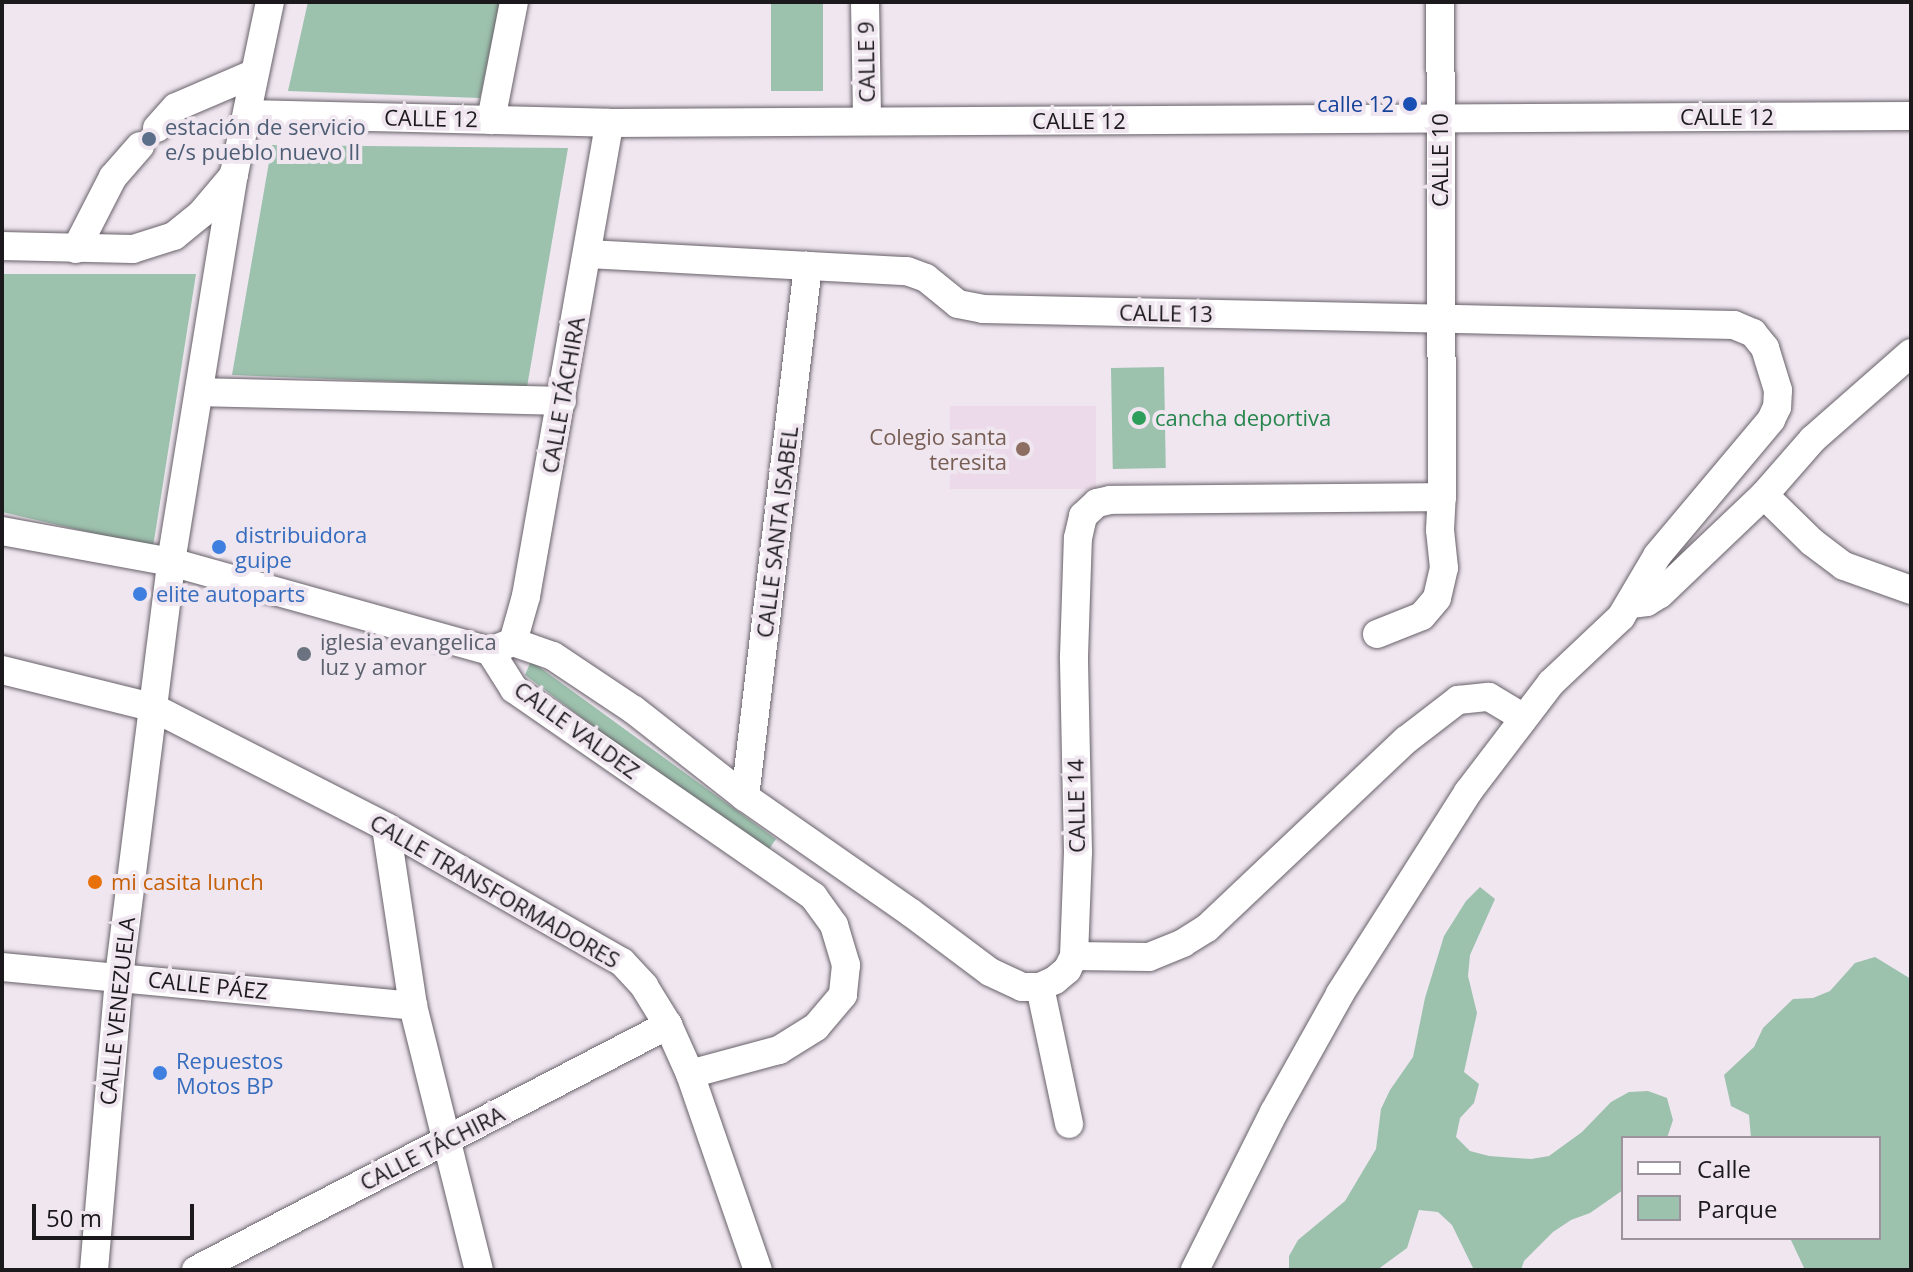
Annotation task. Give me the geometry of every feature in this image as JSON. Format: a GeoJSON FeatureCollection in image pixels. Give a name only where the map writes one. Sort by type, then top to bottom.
{"type":"FeatureCollection","features":[{"type":"Feature","properties":{"kind":"street","name":"CALLE VENEZUELA"},"geometry":{"type":"LineString","coordinates":[[94,1270],[119,976],[171,562],[234,174],[270,2]]}},
{"type":"Feature","properties":{"kind":"street"},"geometry":{"type":"LineString","coordinates":[[491,120],[514,2]]}},
{"type":"Feature","properties":{"kind":"street","name":"CALLE 9"},"geometry":{"type":"LineString","coordinates":[[865,2],[867,121]]}},
{"type":"Feature","properties":{"kind":"street","name":"CALLE 10"},"geometry":{"type":"LineString","coordinates":[[1440,2],[1440,319]]}},
{"type":"Feature","properties":{"kind":"street"},"geometry":{"type":"LineString","coordinates":[[76,249],[113,177],[176,107],[253,74]]}},
{"type":"Feature","properties":{"kind":"street","name":"CALLE 12"},"geometry":{"type":"LineString","coordinates":[[247,114],[609,123],[1911,116]]}},
{"type":"Feature","properties":{"kind":"street","name":"CALLE TÁCHIRA"},"geometry":{"type":"LineString","coordinates":[[501,646],[526,596],[609,123]]}},
{"type":"Feature","properties":{"kind":"street"},"geometry":{"type":"LineString","coordinates":[[2,246],[133,249],[174,236],[201,214],[234,174]]}},
{"type":"Feature","properties":{"kind":"street","name":"CALLE 13"},"geometry":{"type":"LineString","coordinates":[[588,254],[907,271],[926,278],[958,304],[983,309],[1734,325],[1753,333],[1765,348],[1778,390],[1777,407],[1771,420],[1657,556],[1631,604]]}},
{"type":"Feature","properties":{"kind":"street","name":"CALLE SANTA ISABEL"},"geometry":{"type":"LineString","coordinates":[[745,797],[808,266]]}},
{"type":"Feature","properties":{"kind":"street"},"geometry":{"type":"LineString","coordinates":[[1377,634],[1422,616],[1437,598],[1444,568],[1440,319]]}},
{"type":"Feature","properties":{"kind":"street"},"geometry":{"type":"LineString","coordinates":[[1195,1270],[1274,1112],[1363,955],[1451,817],[1522,717],[1631,604],[1654,599],[1764,495],[1813,439],[1911,353]]}},
{"type":"Feature","properties":{"kind":"street"},"geometry":{"type":"LineString","coordinates":[[199,392],[562,401]]}},
{"type":"Feature","properties":{"kind":"street"},"geometry":{"type":"LineString","coordinates":[[1764,495],[1835,561],[1862,575],[1911,590]]}},
{"type":"Feature","properties":{"kind":"street","name":"CALLE 14"},"geometry":{"type":"LineString","coordinates":[[1074,956],[1078,852],[1074,656],[1078,538],[1083,516],[1097,503],[1110,500],[1442,497]]}},
{"type":"Feature","properties":{"kind":"street"},"geometry":{"type":"LineString","coordinates":[[2,531],[171,562],[501,646],[553,656],[634,710],[745,797],[990,972],[1022,987],[1040,987],[1067,970],[1074,956],[1131,960],[1149,957],[1183,943],[1207,928],[1406,740],[1458,700],[1489,697],[1522,717]]}},
{"type":"Feature","properties":{"kind":"street","name":"CALLE VALDEZ"},"geometry":{"type":"LineString","coordinates":[[501,646],[514,689],[813,896],[834,925],[846,965],[843,995],[816,1027],[779,1050],[690,1074]]}},
{"type":"Feature","properties":{"kind":"street","name":"CALLE TRANSFORMADORES"},"geometry":{"type":"LineString","coordinates":[[2,670],[152,707],[386,827],[622,962],[644,986],[668,1025],[690,1074],[758,1270]]}},
{"type":"Feature","properties":{"kind":"street"},"geometry":{"type":"LineString","coordinates":[[386,827],[413,1006],[479,1270]]}},
{"type":"Feature","properties":{"kind":"street","name":"CALLE PÁEZ"},"geometry":{"type":"LineString","coordinates":[[2,967],[413,1006]]}},
{"type":"Feature","properties":{"kind":"street"},"geometry":{"type":"LineString","coordinates":[[1040,987],[1069,1124]]}},
{"type":"Feature","properties":{"kind":"street","name":"CALLE TÁCHIRA"},"geometry":{"type":"LineString","coordinates":[[196,1270],[668,1025]]}},
{"type":"Feature","properties":{"kind":"shaded area","name":"Colegio santa teresita"},"geometry":{"type":"Polygon","coordinates":[[[950,406],[1096,406],[1096,489],[950,489],[950,406]]]}},
{"type":"Feature","properties":{"kind":"green space"},"geometry":{"type":"Polygon","coordinates":[[[308,2],[500,2],[480,98],[288,91],[308,2]]]}},
{"type":"Feature","properties":{"kind":"green space"},"geometry":{"type":"Polygon","coordinates":[[[771,2],[823,2],[823,91],[771,91],[771,2]]]}},
{"type":"Feature","properties":{"kind":"green space"},"geometry":{"type":"Polygon","coordinates":[[[272,145],[568,148],[527,387],[232,375],[272,145]]]}},
{"type":"Feature","properties":{"kind":"green space"},"geometry":{"type":"Polygon","coordinates":[[[2,274],[196,274],[153,547],[2,512],[2,274]]]}},
{"type":"Feature","properties":{"kind":"green space","name":"cancha deportiva"},"geometry":{"type":"Polygon","coordinates":[[[1164,367],[1166,468],[1113,469],[1111,368],[1164,367]]]}},
{"type":"Feature","properties":{"kind":"green space"},"geometry":{"type":"Polygon","coordinates":[[[531,661],[776,839],[765,855],[525,675],[531,661]]]}},
{"type":"Feature","properties":{"kind":"green space"},"geometry":{"type":"Polygon","coordinates":[[[1480,887],[1495,899],[1470,955],[1468,976],[1477,1013],[1464,1072],[1479,1084],[1474,1103],[1460,1118],[1456,1137],[1470,1151],[1489,1156],[1531,1159],[1549,1156],[1582,1132],[1611,1102],[1629,1092],[1648,1091],[1667,1098],[1673,1120],[1668,1136],[1621,1136],[1621,1191],[1590,1213],[1571,1220],[1553,1232],[1524,1261],[1521,1270],[1474,1270],[1452,1225],[1438,1212],[1419,1210],[1407,1248],[1377,1270],[1289,1270],[1289,1256],[1298,1240],[1345,1201],[1376,1149],[1381,1109],[1413,1057],[1425,998],[1444,936],[1466,901],[1480,887]]]}},
{"type":"Feature","properties":{"kind":"green space"},"geometry":{"type":"Polygon","coordinates":[[[1875,957],[1911,979],[1911,1270],[1805,1270],[1791,1240],[1881,1240],[1881,1136],[1751,1136],[1749,1115],[1731,1106],[1724,1075],[1754,1047],[1763,1028],[1793,999],[1813,998],[1830,991],[1855,963],[1875,957]]]}},
{"type":"Feature","properties":{"kind":"place","name":"calle 12"},"geometry":{"type":"Point","coordinates":[1410,104]}},
{"type":"Feature","properties":{"kind":"place","name":"estación de servicio e/s pueblo nuevo II"},"geometry":{"type":"Point","coordinates":[149,139]}},
{"type":"Feature","properties":{"kind":"place","name":"cancha deportiva"},"geometry":{"type":"Point","coordinates":[1139,418]}},
{"type":"Feature","properties":{"kind":"place","name":"Colegio santa teresita"},"geometry":{"type":"Point","coordinates":[1023,449]}},
{"type":"Feature","properties":{"kind":"place","name":"distribuidora guipe"},"geometry":{"type":"Point","coordinates":[219,547]}},
{"type":"Feature","properties":{"kind":"place","name":"elite autoparts"},"geometry":{"type":"Point","coordinates":[140,594]}},
{"type":"Feature","properties":{"kind":"place","name":"iglesia evangelica luz y amor"},"geometry":{"type":"Point","coordinates":[304,654]}},
{"type":"Feature","properties":{"kind":"place","name":"mi casita lunch"},"geometry":{"type":"Point","coordinates":[95,882]}},
{"type":"Feature","properties":{"kind":"place","name":"Repuestos Motos BP"},"geometry":{"type":"Point","coordinates":[160,1073]}}]}
